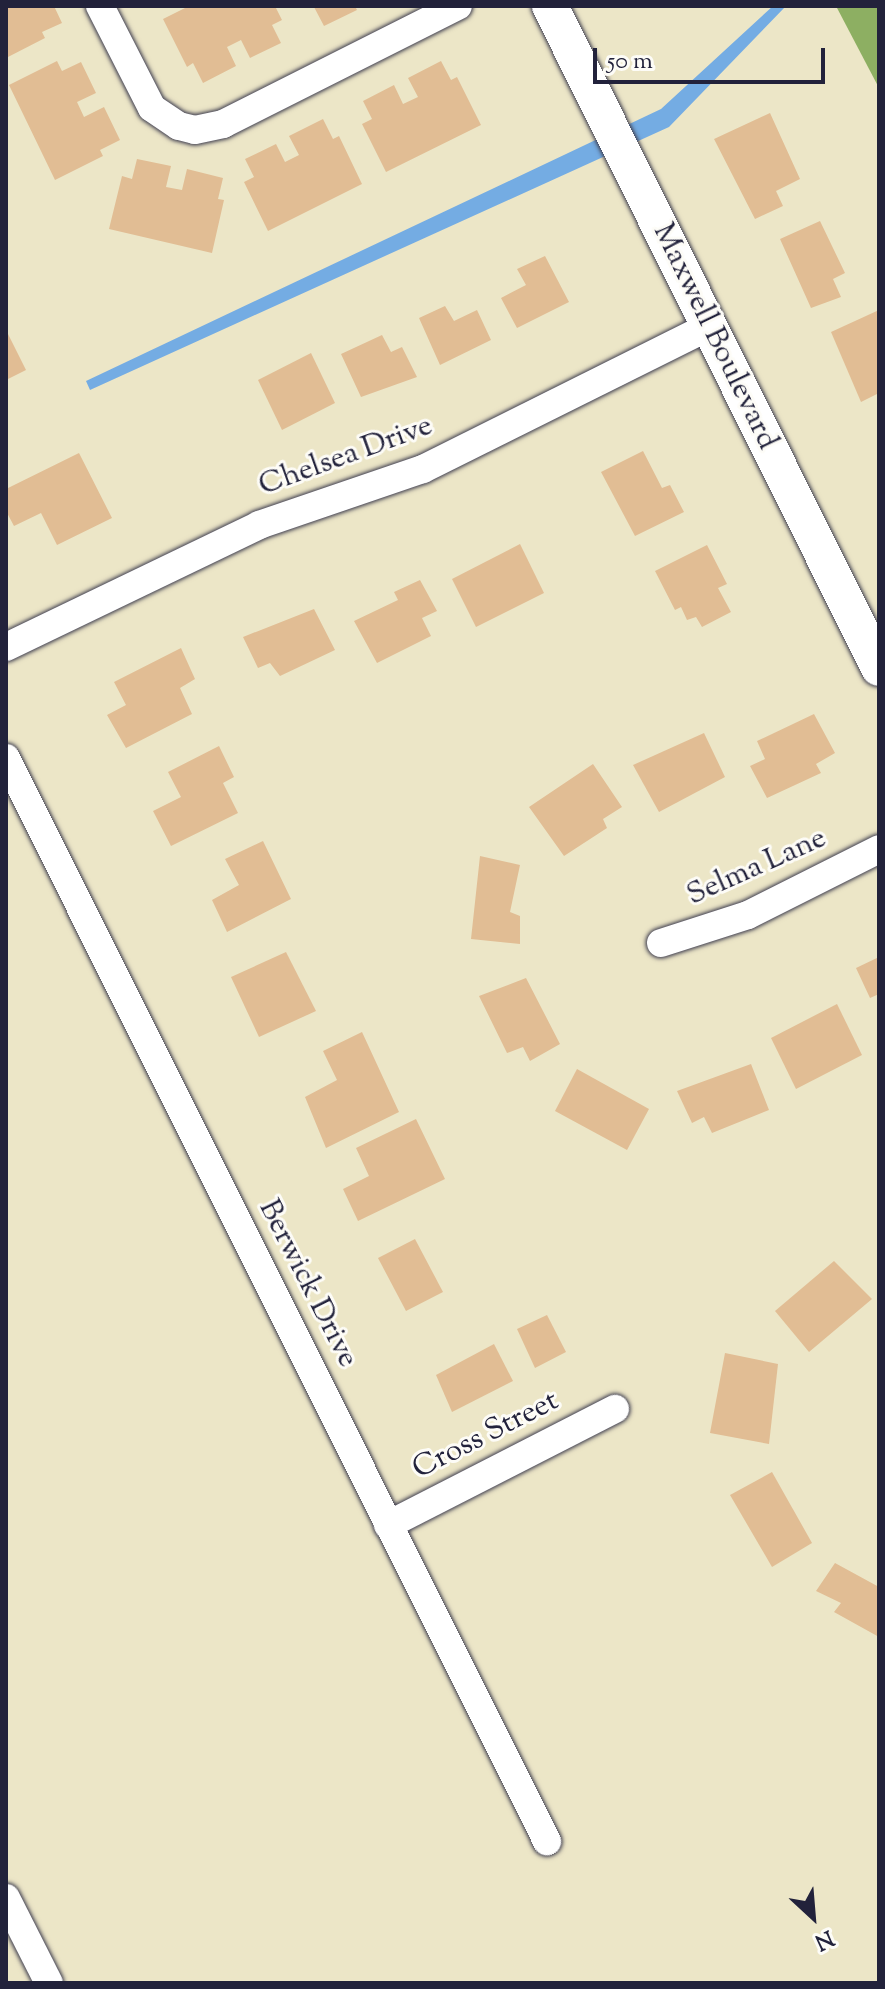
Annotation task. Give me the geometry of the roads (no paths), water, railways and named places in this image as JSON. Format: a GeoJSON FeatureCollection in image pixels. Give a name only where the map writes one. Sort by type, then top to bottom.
{"type":"FeatureCollection","features":[{"type":"Feature","properties":{"kind":"street"},"geometry":{"type":"LineString","coordinates":[[100,6],[152,108],[179,126],[195,130],[223,124],[458,6]]}},
{"type":"Feature","properties":{"kind":"street","name":"Maxwell Boulevard"},"geometry":{"type":"LineString","coordinates":[[550,6],[879,668]]}},
{"type":"Feature","properties":{"kind":"street","name":"Chelsea Drive"},"geometry":{"type":"LineString","coordinates":[[6,647],[259,525],[423,469],[708,327]]}},
{"type":"Feature","properties":{"kind":"street","name":"Berwick Drive"},"geometry":{"type":"LineString","coordinates":[[6,758],[547,1841]]}},
{"type":"Feature","properties":{"kind":"street","name":"Selma Lane"},"geometry":{"type":"LineString","coordinates":[[661,943],[748,915],[879,849]]}},
{"type":"Feature","properties":{"kind":"street","name":"Cross Street"},"geometry":{"type":"LineString","coordinates":[[388,1525],[615,1409]]}},
{"type":"Feature","properties":{"kind":"street"},"geometry":{"type":"LineString","coordinates":[[6,1898],[49,1983]]}},
{"type":"Feature","properties":{"kind":"water"},"geometry":{"type":"Polygon","coordinates":[[[773,6],[786,6],[669,127],[90,390],[86,381],[661,109],[773,6]]]}}]}
